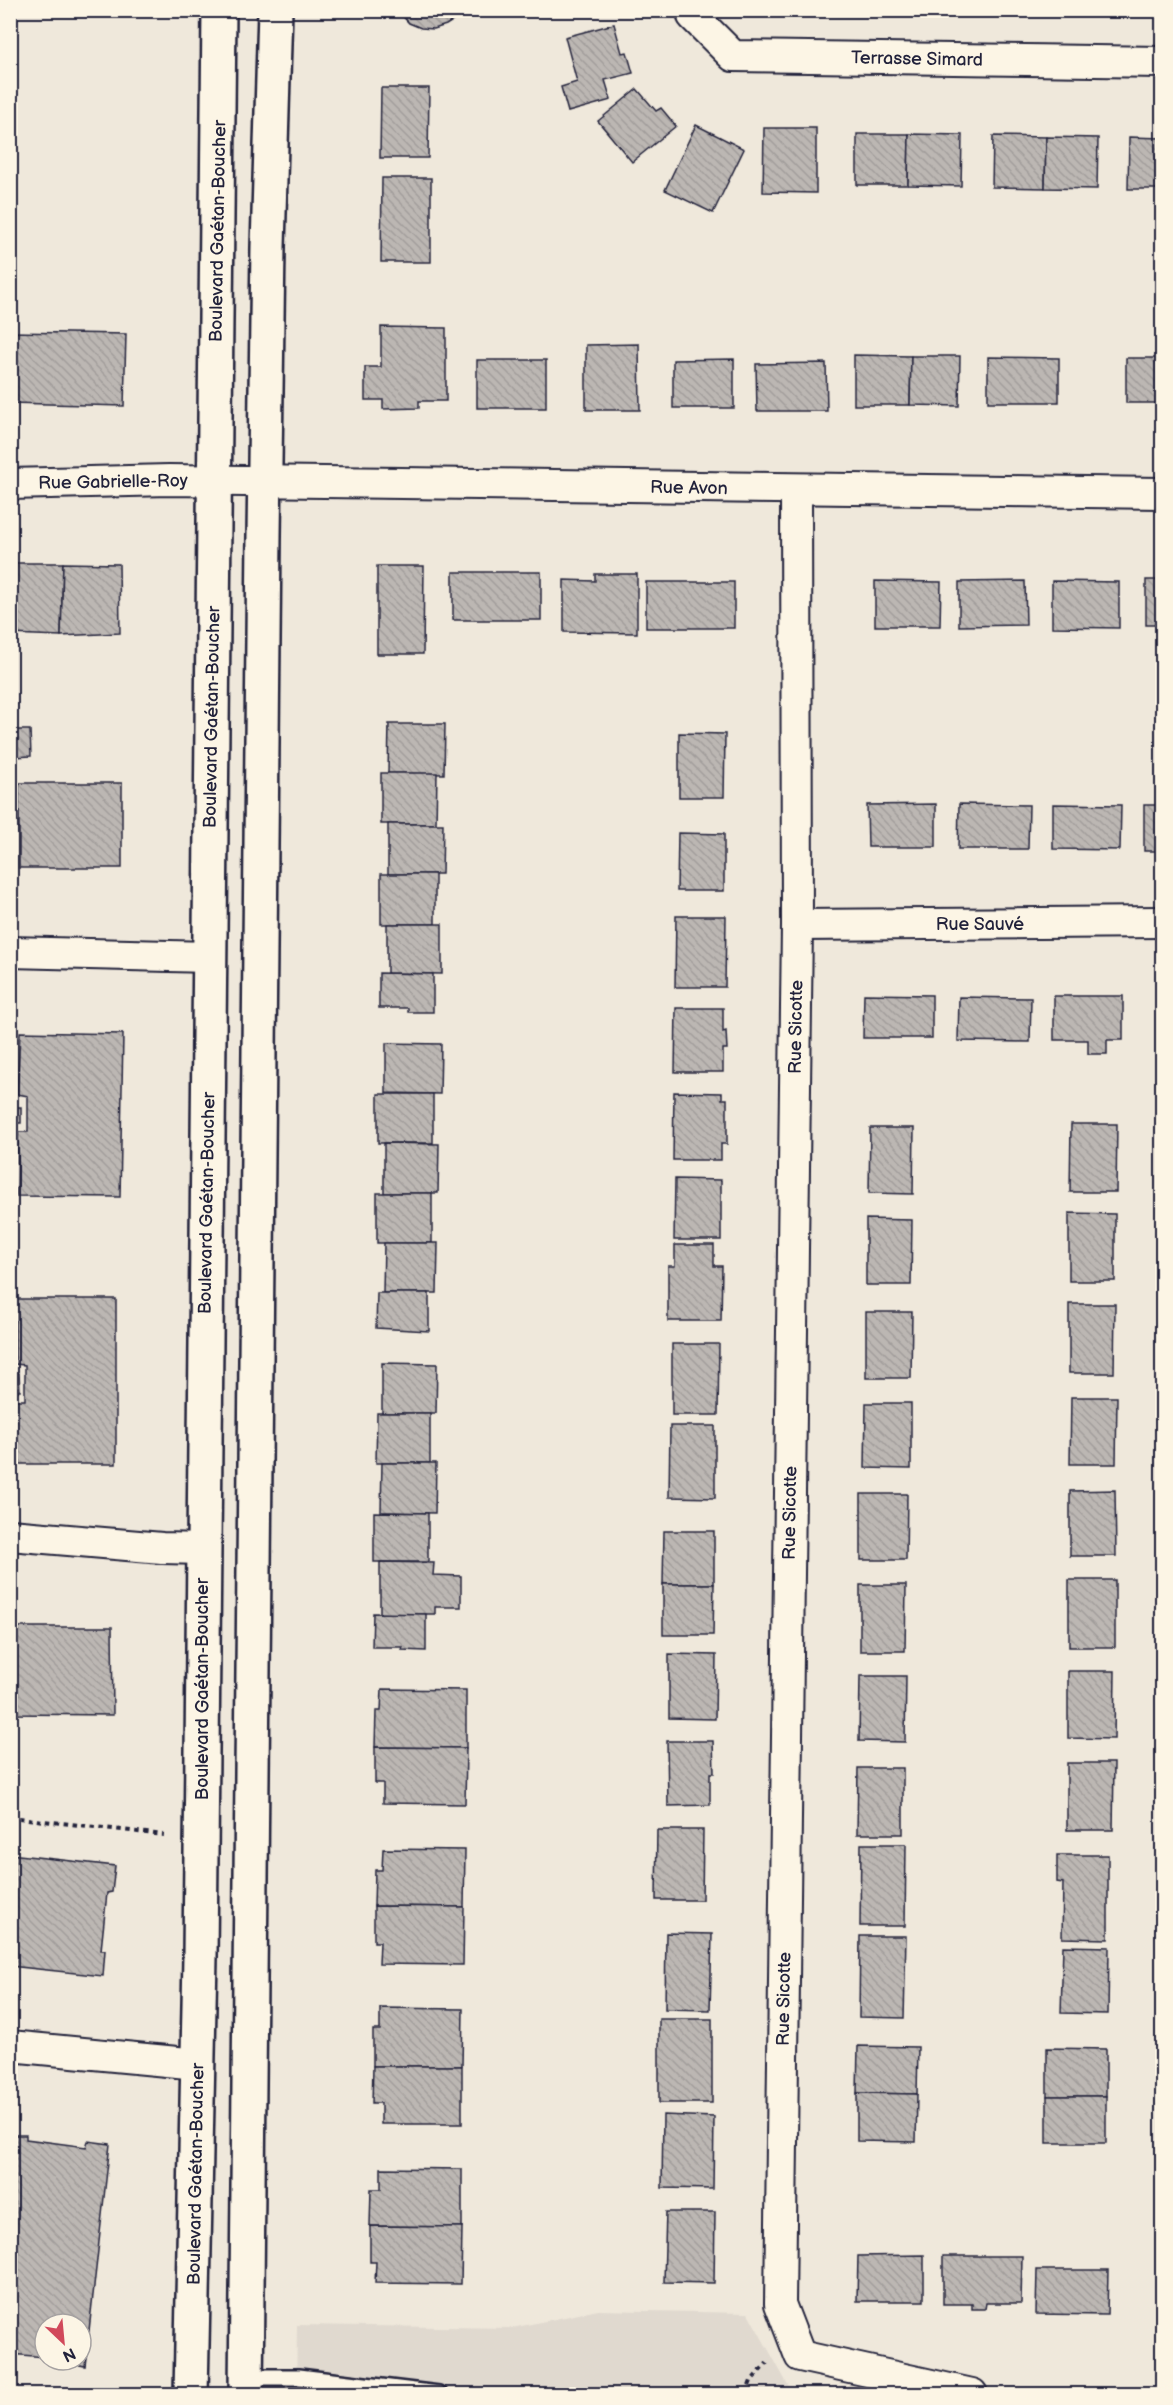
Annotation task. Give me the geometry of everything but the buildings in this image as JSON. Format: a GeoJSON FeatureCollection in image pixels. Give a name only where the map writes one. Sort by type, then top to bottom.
{"type":"FeatureCollection","features":[{"type":"Feature","properties":{"kind":"main road","name":"Boulevard Gaétan-Boucher"},"geometry":{"type":"LineString","coordinates":[[191,2394],[198,2064],[219,10]]}},
{"type":"Feature","properties":{"kind":"main road"},"geometry":{"type":"LineString","coordinates":[[246,2386],[268,247],[275,10]]}},
{"type":"Feature","properties":{"kind":"street","name":"Terrasse Simard"},"geometry":{"type":"LineString","coordinates":[[693,10],[693,16],[733,56],[1162,62]]}},
{"type":"Feature","properties":{"kind":"street","name":"Rue Avon"},"geometry":{"type":"LineString","coordinates":[[215,481],[1162,494]]}},
{"type":"Feature","properties":{"kind":"street","name":"Rue Gabrielle-Roy"},"geometry":{"type":"LineString","coordinates":[[10,484],[215,481]]}},
{"type":"Feature","properties":{"kind":"street","name":"Rue Sicotte"},"geometry":{"type":"LineString","coordinates":[[796,489],[797,925],[780,2304],[800,2356],[972,2394]]}},
{"type":"Feature","properties":{"kind":"street","name":"Rue Sauvé"},"geometry":{"type":"LineString","coordinates":[[797,925],[1162,922]]}},
{"type":"Feature","properties":{"kind":"street"},"geometry":{"type":"LineString","coordinates":[[10,952],[210,957]]}},
{"type":"Feature","properties":{"kind":"street"},"geometry":{"type":"LineString","coordinates":[[10,1534],[162,1548],[203,1549]]}},
{"type":"Feature","properties":{"kind":"street"},"geometry":{"type":"LineString","coordinates":[[10,2046],[198,2064]]}},
{"type":"Feature","properties":{"kind":"lane"},"geometry":{"type":"LineString","coordinates":[[246,2386],[299,2377],[345,2388],[439,2394]]}},
{"type":"Feature","properties":{"kind":"path"},"geometry":{"type":"LineString","coordinates":[[10,1817],[164,1835]]}},
{"type":"Feature","properties":{"kind":"path"},"geometry":{"type":"LineString","coordinates":[[746,2394],[751,2381],[769,2361]]}},
{"type":"Feature","properties":{"kind":"path"},"geometry":{"type":"LineString","coordinates":[[10,2391],[36,2394]]}},
{"type":"Feature","properties":{"kind":"shaded area"},"geometry":{"type":"Polygon","coordinates":[[[598,2310],[748,2313],[793,2394],[296,2394],[297,2325],[512,2328],[598,2310]]]}}]}
